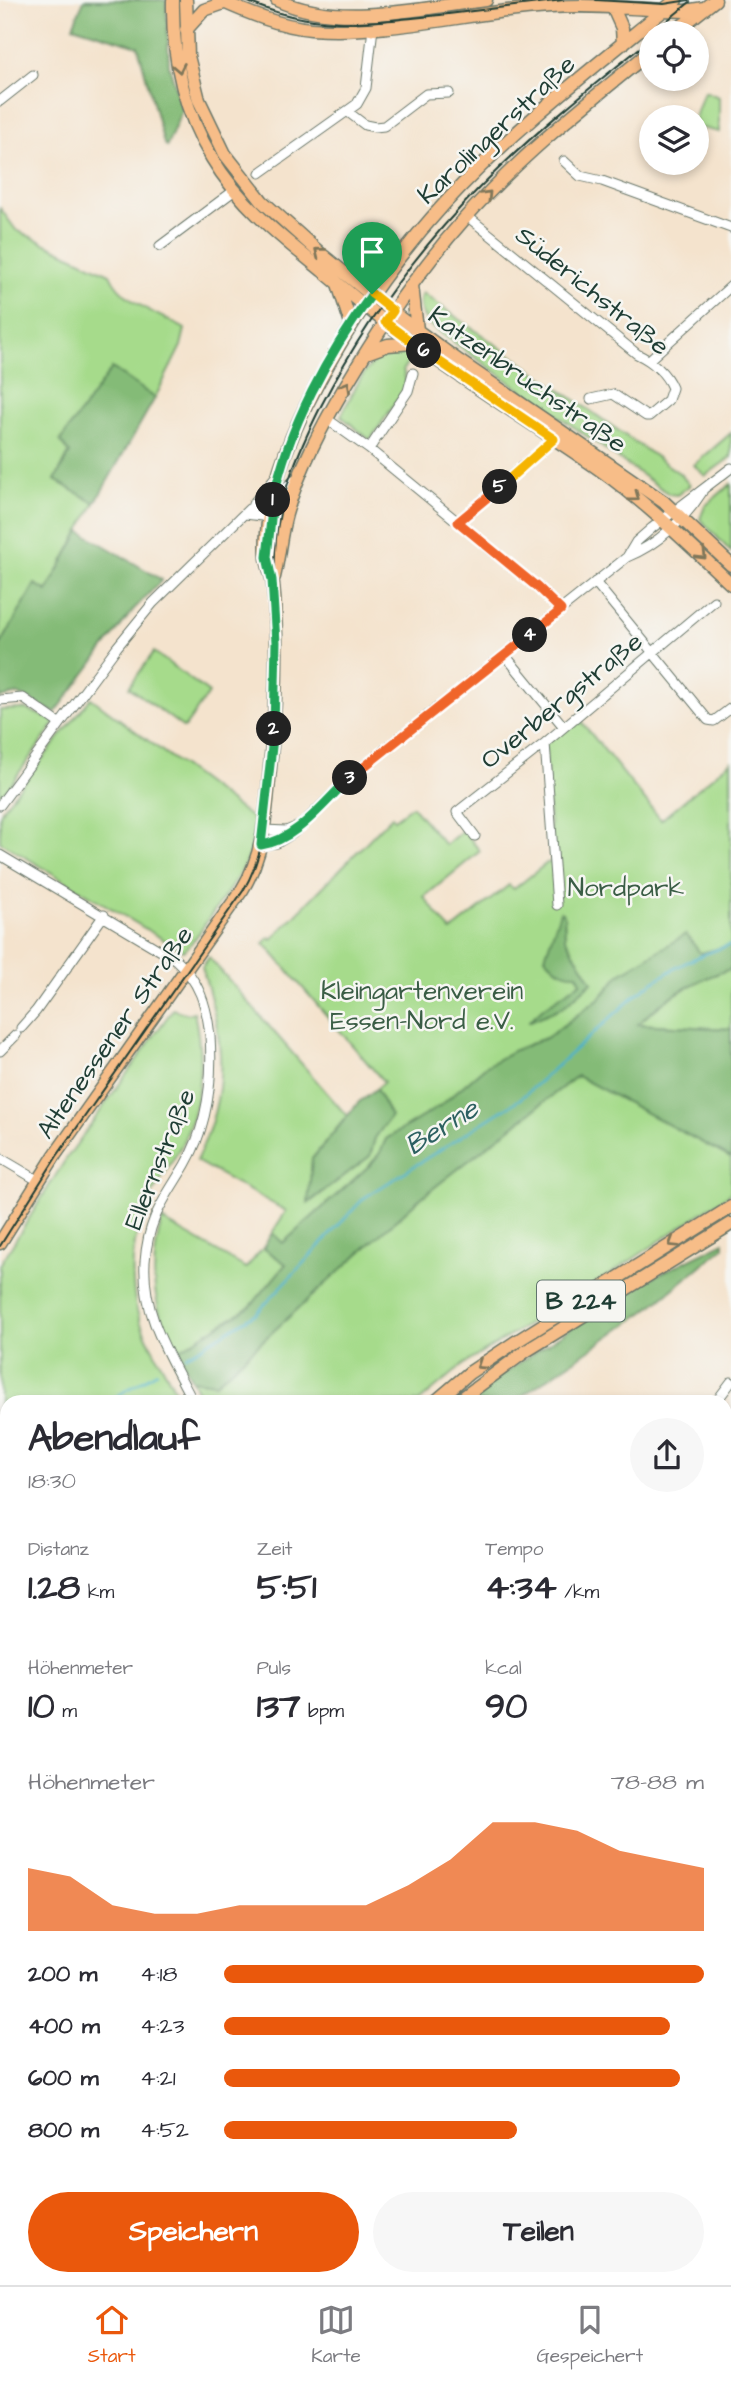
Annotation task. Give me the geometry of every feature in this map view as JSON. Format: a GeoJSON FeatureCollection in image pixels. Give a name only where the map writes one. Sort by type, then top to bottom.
{"type":"FeatureCollection","features":[{"type":"Feature","properties":{"kind":"main road","name":"Katzenbruchstraße"},"geometry":{"type":"LineString","coordinates":[[173,0],[174,44],[178,70],[189,108],[212,159],[235,190],[274,231],[338,284],[368,299]]}},
{"type":"Feature","properties":{"kind":"main road","name":"Katzenbruchstraße"},"geometry":{"type":"LineString","coordinates":[[186,0],[186,30],[192,76],[199,100],[225,154],[253,192],[389,317],[413,343],[601,471],[667,523],[731,584]]}},
{"type":"Feature","properties":{"kind":"main road"},"geometry":{"type":"LineString","coordinates":[[277,0],[299,9],[343,15],[389,8],[486,0]]}},
{"type":"Feature","properties":{"kind":"main road","name":"Karolingerstraße"},"geometry":{"type":"LineString","coordinates":[[274,496],[287,448],[351,324],[432,218],[480,168],[551,103],[676,0]]}},
{"type":"Feature","properties":{"kind":"main road"},"geometry":{"type":"LineString","coordinates":[[186,30],[204,10],[222,1],[266,19],[309,29],[373,28],[550,7],[685,11],[710,4]]}},
{"type":"Feature","properties":{"kind":"main road"},"geometry":{"type":"LineString","coordinates":[[688,21],[710,4]]}},
{"type":"Feature","properties":{"kind":"main road"},"geometry":{"type":"LineString","coordinates":[[613,8],[622,28],[623,44]]}},
{"type":"Feature","properties":{"kind":"main road","name":"Karolingerstraße"},"geometry":{"type":"LineString","coordinates":[[299,477],[327,419],[389,317],[467,216],[542,142],[639,61]]}},
{"type":"Feature","properties":{"kind":"main road"},"geometry":{"type":"LineString","coordinates":[[338,284],[351,324]]}},
{"type":"Feature","properties":{"kind":"main road"},"geometry":{"type":"LineString","coordinates":[[412,285],[417,330]]}},
{"type":"Feature","properties":{"kind":"main road","name":"Katzenbruchstraße"},"geometry":{"type":"LineString","coordinates":[[389,317],[417,330],[678,514],[731,565]]}},
{"type":"Feature","properties":{"kind":"main road"},"geometry":{"type":"LineString","coordinates":[[366,353],[388,345],[413,343]]}},
{"type":"Feature","properties":{"kind":"main road"},"geometry":{"type":"LineString","coordinates":[[272,580],[286,514],[299,477]]}},
{"type":"Feature","properties":{"kind":"main road"},"geometry":{"type":"LineString","coordinates":[[272,580],[267,557],[274,496]]}},
{"type":"Feature","properties":{"kind":"main road","name":"Altenessener Straße"},"geometry":{"type":"LineString","coordinates":[[0,1243],[38,1181],[249,878],[264,830],[276,706],[272,580]]}},
{"type":"Feature","properties":{"kind":"main road","name":"B 224"},"geometry":{"type":"LineString","coordinates":[[443,1395],[469,1373],[517,1341],[731,1207]]}},
{"type":"Feature","properties":{"kind":"main road","name":"B 224"},"geometry":{"type":"LineString","coordinates":[[466,1395],[526,1351],[731,1224]]}},
{"type":"Feature","properties":{"kind":"street"},"geometry":{"type":"LineString","coordinates":[[260,173],[357,104],[366,88],[373,28]]}},
{"type":"Feature","properties":{"kind":"street"},"geometry":{"type":"LineString","coordinates":[[0,101],[33,75]]}},
{"type":"Feature","properties":{"kind":"street"},"geometry":{"type":"LineString","coordinates":[[348,111],[365,125],[384,126],[425,94],[449,93]]}},
{"type":"Feature","properties":{"kind":"street"},"geometry":{"type":"LineString","coordinates":[[564,162],[580,176],[602,181],[731,228]]}},
{"type":"Feature","properties":{"kind":"street"},"geometry":{"type":"LineString","coordinates":[[160,246],[235,190]]}},
{"type":"Feature","properties":{"kind":"street","name":"Süderichstraße"},"geometry":{"type":"LineString","coordinates":[[467,216],[637,354],[649,360],[670,382],[672,388],[668,400],[649,416],[610,393],[592,399]]}},
{"type":"Feature","properties":{"kind":"street"},"geometry":{"type":"LineString","coordinates":[[649,360],[731,286]]}},
{"type":"Feature","properties":{"kind":"street"},"geometry":{"type":"LineString","coordinates":[[369,449],[408,391],[413,373]]}},
{"type":"Feature","properties":{"kind":"street"},"geometry":{"type":"LineString","coordinates":[[327,419],[369,449],[537,587],[561,610]]}},
{"type":"Feature","properties":{"kind":"street"},"geometry":{"type":"LineString","coordinates":[[458,522],[554,439]]}},
{"type":"Feature","properties":{"kind":"street"},"geometry":{"type":"LineString","coordinates":[[261,845],[277,842],[301,825],[353,775],[627,557],[642,551],[667,523],[731,468]]}},
{"type":"Feature","properties":{"kind":"street"},"geometry":{"type":"LineString","coordinates":[[270,520],[247,511],[280,471]]}},
{"type":"Feature","properties":{"kind":"street","name":"Karolingerstraße"},"geometry":{"type":"LineString","coordinates":[[0,805],[117,647],[153,603],[247,511],[274,496],[299,477]]}},
{"type":"Feature","properties":{"kind":"street"},"geometry":{"type":"LineString","coordinates":[[595,582],[708,720],[714,721],[731,708]]}},
{"type":"Feature","properties":{"kind":"street","name":"Overbergstraße"},"geometry":{"type":"LineString","coordinates":[[475,836],[457,812],[545,743],[714,601]]}},
{"type":"Feature","properties":{"kind":"street"},"geometry":{"type":"LineString","coordinates":[[505,655],[564,727]]}},
{"type":"Feature","properties":{"kind":"street"},"geometry":{"type":"LineString","coordinates":[[0,700],[23,698],[60,724]]}},
{"type":"Feature","properties":{"kind":"street"},"geometry":{"type":"LineString","coordinates":[[545,743],[557,905]]}},
{"type":"Feature","properties":{"kind":"street"},"geometry":{"type":"LineString","coordinates":[[264,830],[286,831],[301,825]]}},
{"type":"Feature","properties":{"kind":"street"},"geometry":{"type":"LineString","coordinates":[[0,855],[173,957],[187,969]]}},
{"type":"Feature","properties":{"kind":"street"},"geometry":{"type":"LineString","coordinates":[[0,1051],[36,1011],[104,915]]}},
{"type":"Feature","properties":{"kind":"street","name":"Ellernstraße"},"geometry":{"type":"LineString","coordinates":[[187,969],[200,991],[206,1011],[212,1062],[211,1084],[206,1108],[186,1163],[165,1196],[151,1226],[145,1280],[148,1304],[158,1336],[188,1395]]}},
{"type":"Feature","properties":{"kind":"street"},"geometry":{"type":"LineString","coordinates":[[0,1158],[38,1181]]}},
{"type":"Feature","properties":{"kind":"green space"},"geometry":{"type":"Polygon","coordinates":[[[84,0],[166,0],[169,65],[182,110],[167,146],[164,144],[138,46],[73,26],[84,0]]]}},
{"type":"Feature","properties":{"kind":"green space"},"geometry":{"type":"Polygon","coordinates":[[[704,91],[719,97],[719,132],[709,130],[709,105],[699,105],[704,91]]]}},
{"type":"Feature","properties":{"kind":"green space"},"geometry":{"type":"Polygon","coordinates":[[[0,208],[16,230],[110,274],[115,284],[132,300],[185,329],[181,346],[155,398],[112,368],[55,480],[95,503],[47,591],[35,584],[0,646],[0,208]]]}},
{"type":"Feature","properties":{"kind":"green space"},"geometry":{"type":"Polygon","coordinates":[[[422,293],[679,473],[690,485],[677,495],[669,494],[432,327],[421,311],[422,293]]]}},
{"type":"Feature","properties":{"kind":"green space"},"geometry":{"type":"Polygon","coordinates":[[[407,352],[420,359],[408,363],[403,369],[407,386],[370,440],[341,416],[370,366],[387,354],[407,352]]]}},
{"type":"Feature","properties":{"kind":"green space"},"geometry":{"type":"Polygon","coordinates":[[[112,368],[155,398],[95,503],[55,480],[70,453],[60,441],[112,368]]]}},
{"type":"Feature","properties":{"kind":"green space"},"geometry":{"type":"Polygon","coordinates":[[[731,433],[731,457],[705,476],[694,465],[731,433]]]}},
{"type":"Feature","properties":{"kind":"green space"},"geometry":{"type":"Polygon","coordinates":[[[731,484],[731,552],[700,519],[705,506],[731,484]]]}},
{"type":"Feature","properties":{"kind":"green space"},"geometry":{"type":"Polygon","coordinates":[[[80,531],[162,580],[134,609],[55,713],[19,694],[0,698],[0,646],[35,584],[47,591],[80,531]]]}},
{"type":"Feature","properties":{"kind":"green space"},"geometry":{"type":"Polygon","coordinates":[[[154,652],[209,693],[184,728],[129,687],[154,652]]]}},
{"type":"Feature","properties":{"kind":"green space"},"geometry":{"type":"Polygon","coordinates":[[[91,698],[252,818],[251,846],[240,873],[196,937],[183,951],[0,842],[0,815],[3,808],[91,698]]]}},
{"type":"Feature","properties":{"kind":"green space"},"geometry":{"type":"Polygon","coordinates":[[[26,709],[56,722],[0,799],[0,710],[26,709]]]}},
{"type":"Feature","properties":{"kind":"green space"},"geometry":{"type":"Polygon","coordinates":[[[580,720],[661,820],[731,761],[731,945],[620,974],[601,997],[548,1037],[515,1050],[485,1067],[440,1106],[386,1139],[380,1153],[370,1165],[283,1243],[272,1233],[286,1211],[196,1161],[215,1111],[220,1065],[215,1018],[202,967],[209,957],[347,1116],[312,1159],[309,1203],[370,1156],[375,1138],[390,1116],[376,1089],[384,1082],[264,943],[270,937],[272,939],[392,816],[394,819],[412,806],[445,845],[463,830],[480,851],[424,897],[451,931],[509,885],[514,889],[552,862],[545,744],[565,727],[580,720]],[[564,914],[545,957],[577,974],[582,982],[534,1016],[563,1007],[592,982],[565,938],[564,914]]]}},
{"type":"Feature","properties":{"kind":"green space"},"geometry":{"type":"Polygon","coordinates":[[[560,912],[564,914],[565,938],[592,982],[563,1007],[528,1022],[543,1008],[581,982],[577,974],[559,970],[545,957],[560,912]]]}},
{"type":"Feature","properties":{"kind":"green space"},"geometry":{"type":"Polygon","coordinates":[[[686,934],[701,954],[731,945],[731,969],[681,990],[638,1024],[731,1029],[731,1158],[577,1076],[417,1201],[216,1383],[192,1380],[177,1351],[251,1306],[286,1264],[263,1248],[272,1233],[283,1243],[370,1165],[380,1153],[386,1139],[440,1106],[485,1067],[515,1050],[548,1037],[601,997],[620,974],[686,934]]]}},
{"type":"Feature","properties":{"kind":"green space"},"geometry":{"type":"Polygon","coordinates":[[[731,969],[731,1029],[638,1024],[681,991],[731,969]]]}},
{"type":"Feature","properties":{"kind":"green space"},"geometry":{"type":"Polygon","coordinates":[[[173,1009],[187,1014],[194,1012],[200,1062],[194,1112],[182,1144],[146,1206],[133,1256],[134,1294],[141,1323],[177,1395],[0,1395],[0,1265],[64,1162],[173,1009]]]}},
{"type":"Feature","properties":{"kind":"green space"},"geometry":{"type":"Polygon","coordinates":[[[578,1075],[731,1158],[731,1193],[618,1269],[464,1364],[427,1395],[200,1395],[192,1380],[216,1383],[417,1201],[578,1075]]]}},
{"type":"Feature","properties":{"kind":"green space"},"geometry":{"type":"Polygon","coordinates":[[[376,1089],[391,1116],[375,1138],[370,1156],[308,1203],[312,1159],[359,1102],[376,1089]]]}},
{"type":"Feature","properties":{"kind":"green space"},"geometry":{"type":"Polygon","coordinates":[[[162,1220],[246,1268],[263,1248],[286,1264],[251,1306],[177,1351],[162,1319],[155,1287],[155,1254],[162,1220]]]}},
{"type":"Feature","properties":{"kind":"green space"},"geometry":{"type":"Polygon","coordinates":[[[724,1242],[724,1247],[646,1311],[523,1395],[471,1395],[629,1289],[724,1242]]]}},
{"type":"Feature","properties":{"kind":"waterway","name":"Berne"},"geometry":{"type":"LineString","coordinates":[[186,1356],[257,1313],[364,1198],[520,1099],[637,994],[659,978],[694,959],[731,945]]}},
{"type":"Feature","properties":{"kind":"waterway","name":"Berne"},"geometry":{"type":"LineString","coordinates":[[119,1395],[157,1372]]}},
{"type":"Feature","properties":{"kind":"tram line"},"geometry":{"type":"LineString","coordinates":[[244,0],[293,17],[340,22],[414,18],[563,0]]}},
{"type":"Feature","properties":{"kind":"tram line"},"geometry":{"type":"LineString","coordinates":[[596,0],[664,4],[689,0]]}},
{"type":"Feature","properties":{"kind":"tram line"},"geometry":{"type":"LineString","coordinates":[[667,21],[690,2]]}},
{"type":"Feature","properties":{"kind":"tram line"},"geometry":{"type":"LineString","coordinates":[[0,1246],[57,1156],[243,891],[255,865],[265,826],[277,718],[277,533],[290,477],[321,406],[372,319],[412,264],[456,213],[499,168],[541,130],[639,49]]}},
{"type":"Feature","properties":{"kind":"route"},"geometry":{"type":"LineString","coordinates":[[372,294],[393,311],[385,322],[554,439],[458,522],[561,610],[353,775],[293,833],[277,842],[261,845],[276,706],[272,580],[267,557],[274,496],[286,450],[316,387],[338,346],[372,294]]}},
{"type":"Feature","properties":{"kind":"park label","name":"Nordpark"},"geometry":{"type":"Point","coordinates":[626,887]}},
{"type":"Feature","properties":{"kind":"park label","name":"Kleingartenverein Essen-Nord e.V."},"geometry":{"type":"Point","coordinates":[422,1005]}}]}
